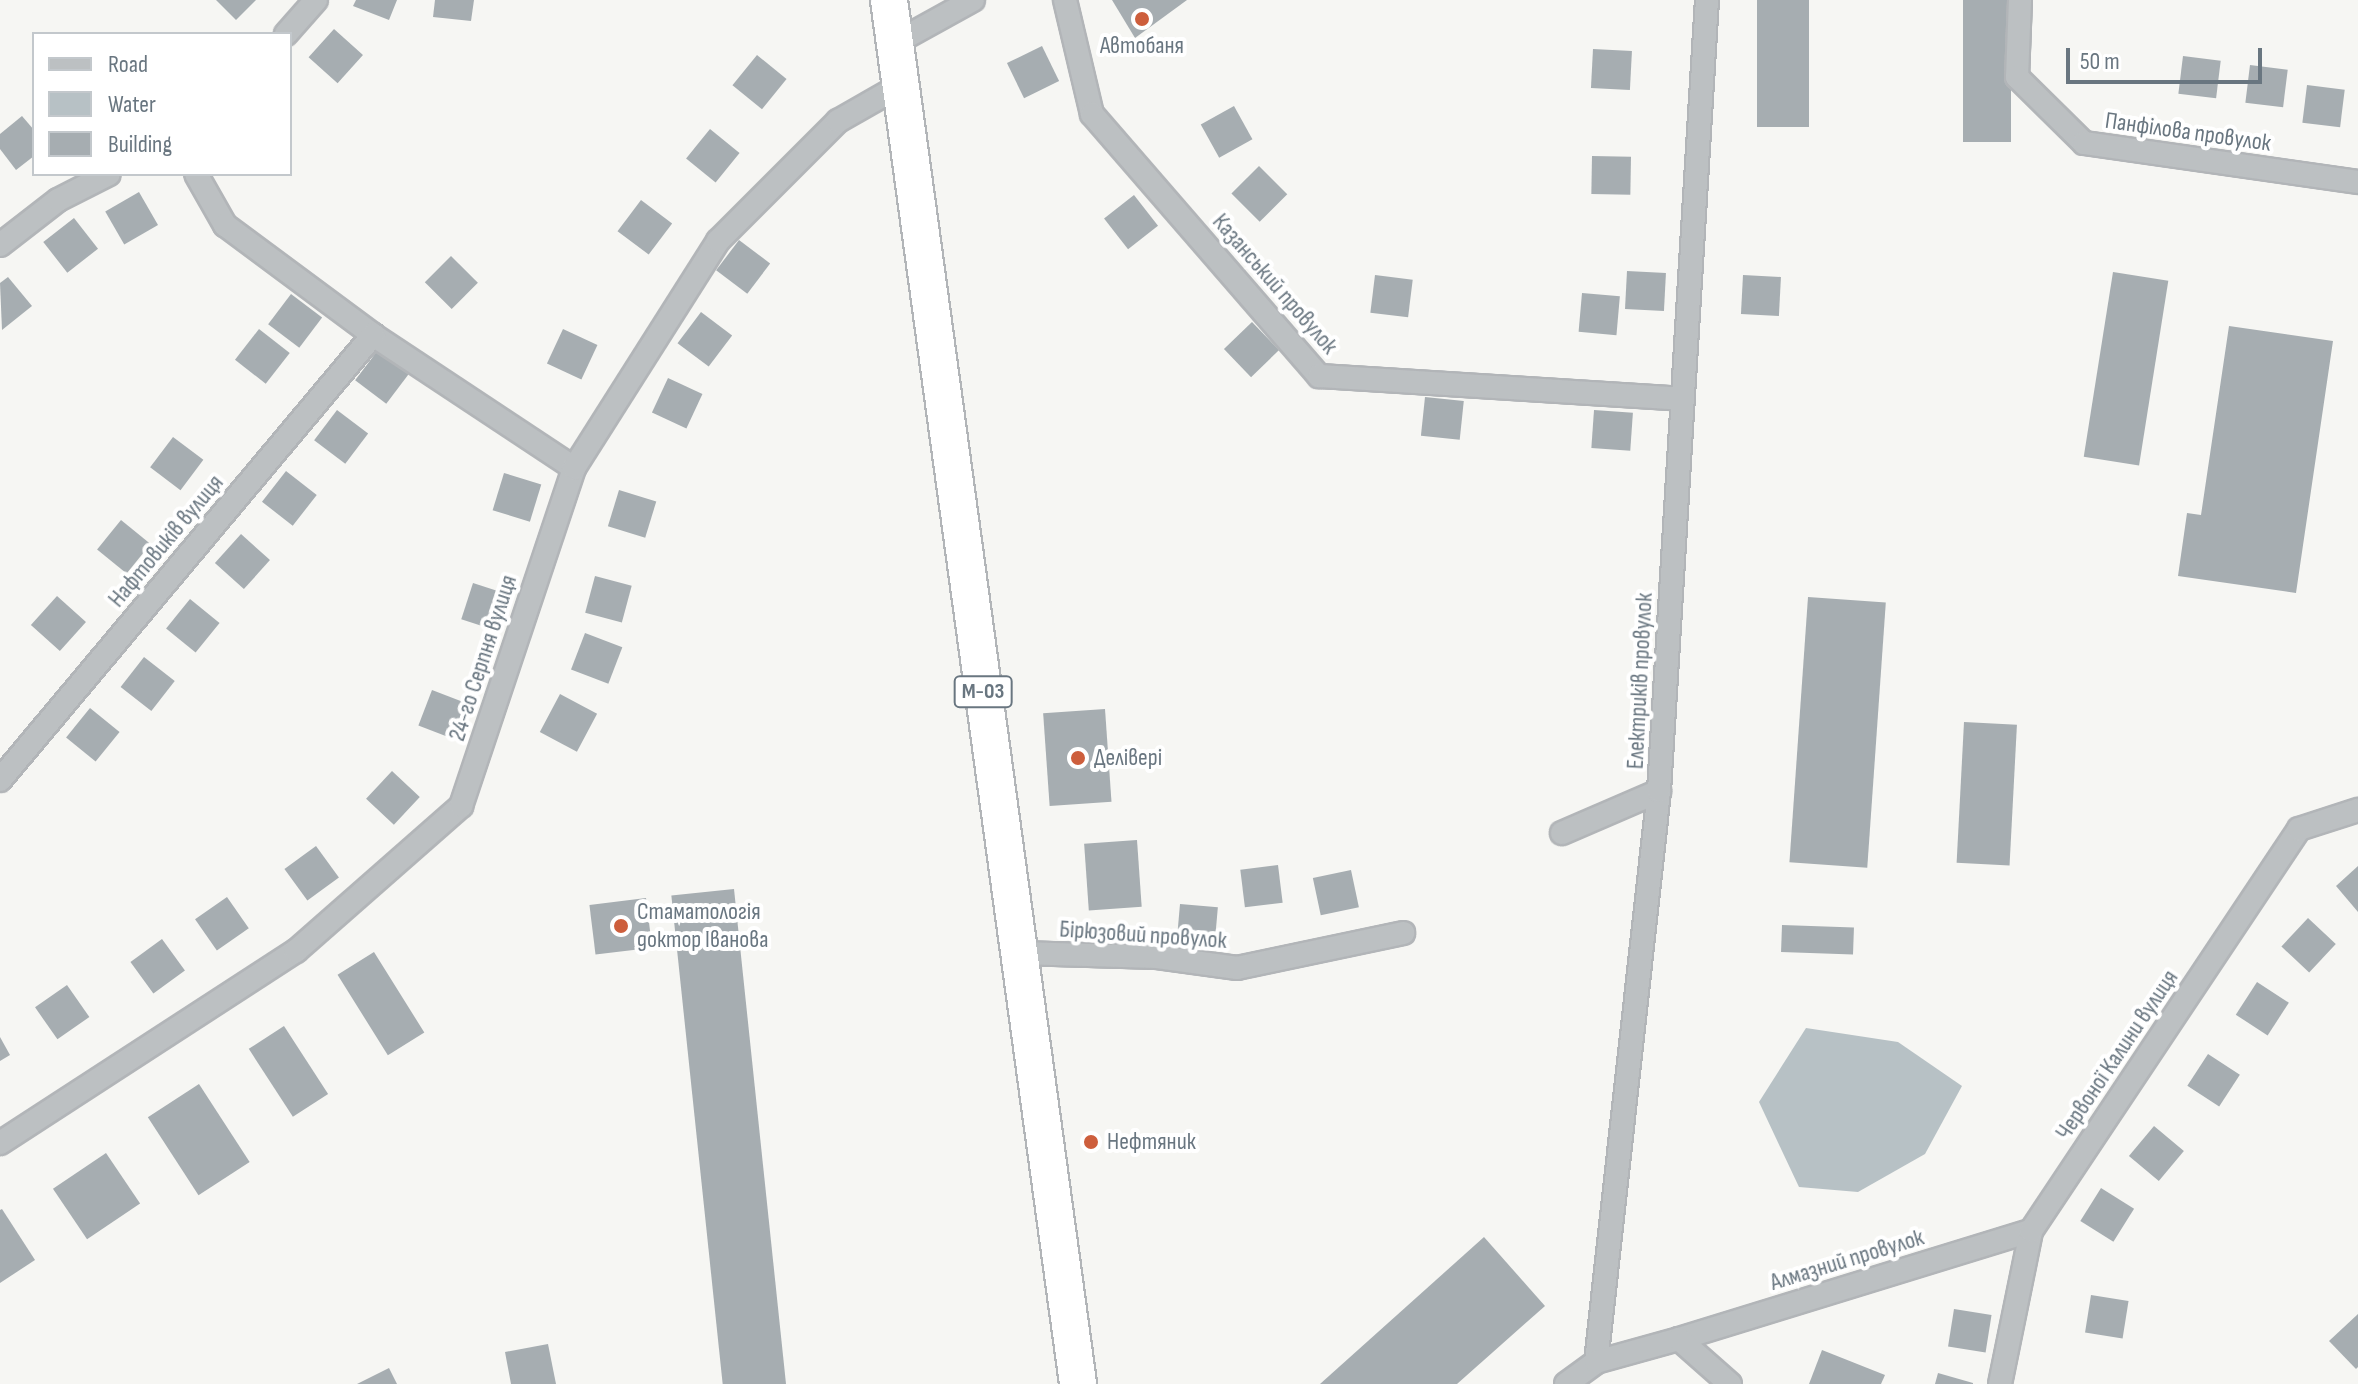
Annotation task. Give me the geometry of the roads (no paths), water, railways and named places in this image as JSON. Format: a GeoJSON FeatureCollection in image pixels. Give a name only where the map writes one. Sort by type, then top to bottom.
{"type":"FeatureCollection","features":[{"type":"Feature","properties":{"kind":"highway","name":"М-03"},"geometry":{"type":"LineString","coordinates":[[889,0],[1078,1384]]}},
{"type":"Feature","properties":{"kind":"street"},"geometry":{"type":"LineString","coordinates":[[288,32],[316,0]]}},
{"type":"Feature","properties":{"kind":"street"},"geometry":{"type":"LineString","coordinates":[[895,43],[973,0]]}},
{"type":"Feature","properties":{"kind":"street","name":"Казанський провулок"},"geometry":{"type":"LineString","coordinates":[[1065,0],[1092,114],[1319,376],[1682,399]]}},
{"type":"Feature","properties":{"kind":"street","name":"Електриків провулок"},"geometry":{"type":"LineString","coordinates":[[1596,1362],[1659,791],[1707,0]]}},
{"type":"Feature","properties":{"kind":"street","name":"Панфілова провулок"},"geometry":{"type":"LineString","coordinates":[[2020,0],[2017,77],[2084,143],[2358,182]]}},
{"type":"Feature","properties":{"kind":"street","name":"24-го Серпня вулиця"},"geometry":{"type":"LineString","coordinates":[[0,1143],[296,951],[461,806],[574,468],[718,241],[838,121],[901,85]]}},
{"type":"Feature","properties":{"kind":"street"},"geometry":{"type":"LineString","coordinates":[[0,245],[58,200],[105,176]]}},
{"type":"Feature","properties":{"kind":"street"},"geometry":{"type":"LineString","coordinates":[[197,176],[225,225],[373,335],[574,468]]}},
{"type":"Feature","properties":{"kind":"street","name":"Нафтовиків вулиця"},"geometry":{"type":"LineString","coordinates":[[0,780],[373,335]]}},
{"type":"Feature","properties":{"kind":"street"},"geometry":{"type":"LineString","coordinates":[[1562,833],[1659,791]]}},
{"type":"Feature","properties":{"kind":"street","name":"Червоної Калини вулиця"},"geometry":{"type":"LineString","coordinates":[[2000,1384],[2031,1231],[2299,829],[2358,810]]}},
{"type":"Feature","properties":{"kind":"street","name":"Бірюзовий провулок"},"geometry":{"type":"LineString","coordinates":[[1019,953],[1157,957],[1237,968],[1403,933]]}},
{"type":"Feature","properties":{"kind":"street","name":"Алмазний провулок"},"geometry":{"type":"LineString","coordinates":[[1566,1384],[1596,1362],[2031,1231]]}},
{"type":"Feature","properties":{"kind":"street"},"geometry":{"type":"LineString","coordinates":[[1679,1339],[1730,1384]]}},
{"type":"Feature","properties":{"kind":"water"},"geometry":{"type":"Polygon","coordinates":[[[1806,1028],[1898,1042],[1962,1086],[1925,1154],[1858,1192],[1799,1187],[1759,1102],[1806,1028]]]}},
{"type":"Feature","properties":{"kind":"place","name":"Автобаня"},"geometry":{"type":"Point","coordinates":[1142,19]}},
{"type":"Feature","properties":{"kind":"place","name":"Делівері"},"geometry":{"type":"Point","coordinates":[1078,758]}},
{"type":"Feature","properties":{"kind":"place","name":"Стаматологія доктор Іванова"},"geometry":{"type":"Point","coordinates":[621,926]}},
{"type":"Feature","properties":{"kind":"place","name":"Нефтяник"},"geometry":{"type":"Point","coordinates":[1091,1142]}}]}
